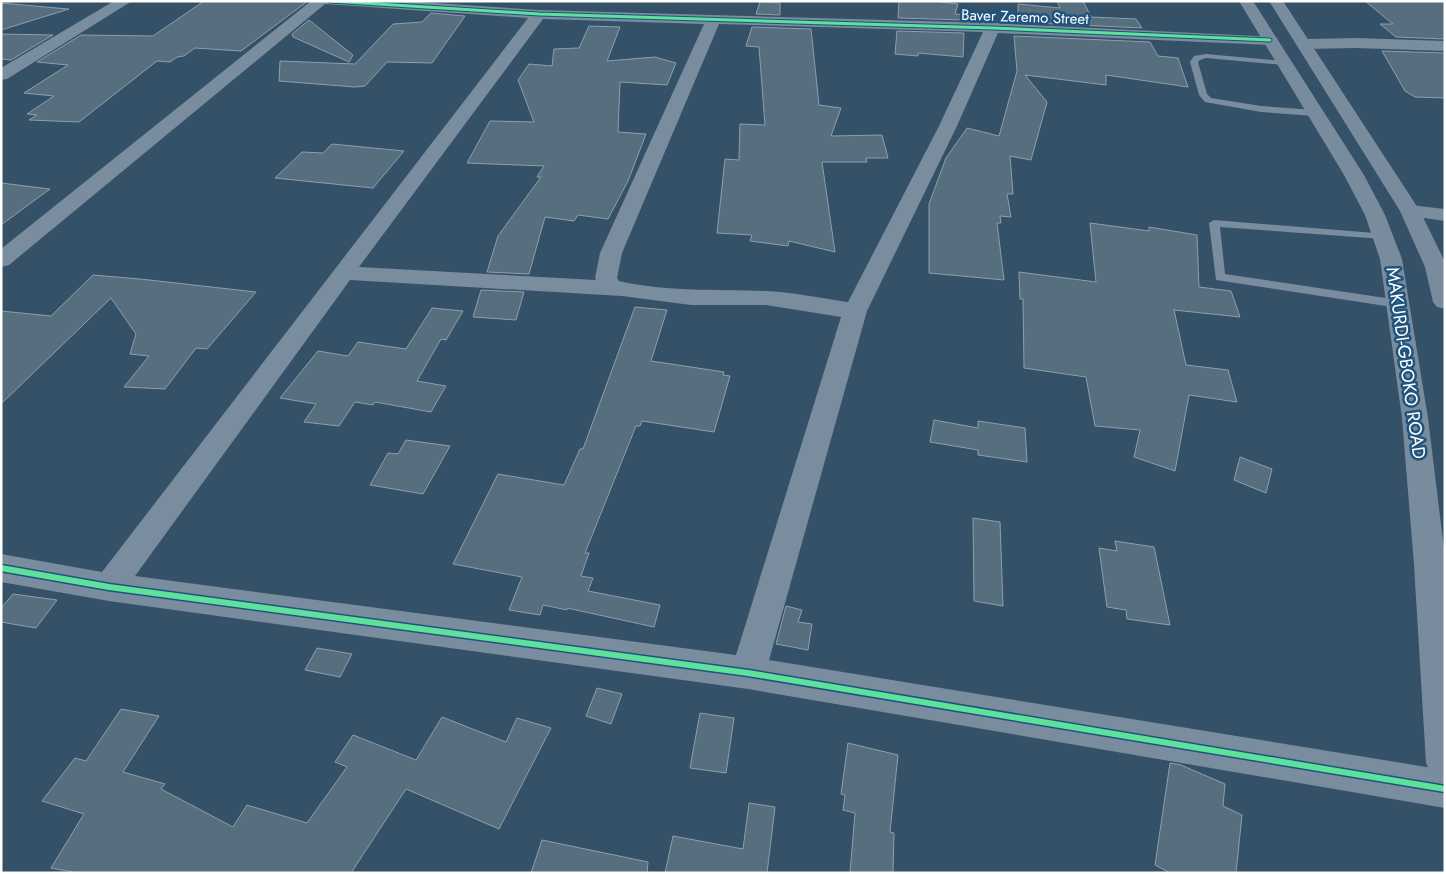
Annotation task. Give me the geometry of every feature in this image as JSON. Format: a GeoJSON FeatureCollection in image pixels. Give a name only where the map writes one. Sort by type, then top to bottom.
{"type":"FeatureCollection","features":[{"type":"Feature","properties":{"kind":"main road","name":"MAKURDI-GBOKO ROAD"},"geometry":{"type":"LineString","coordinates":[[1246,1],[1354,175],[1379,226],[1392,258],[1415,418],[1429,555],[1445,763]]}},
{"type":"Feature","properties":{"kind":"main road"},"geometry":{"type":"LineString","coordinates":[[1276,1],[1413,217],[1436,267],[1445,302]]}},
{"type":"Feature","properties":{"kind":"main road"},"geometry":{"type":"LineString","coordinates":[[1379,226],[1413,217]]}},
{"type":"Feature","properties":{"kind":"street"},"geometry":{"type":"LineString","coordinates":[[1,75],[125,1]]}},
{"type":"Feature","properties":{"kind":"street"},"geometry":{"type":"LineString","coordinates":[[1,260],[320,1]]}},
{"type":"Feature","properties":{"kind":"street","name":"Baver Zeremo Street"},"geometry":{"type":"LineString","coordinates":[[330,1],[539,14],[993,28],[1270,40]]}},
{"type":"Feature","properties":{"kind":"street"},"geometry":{"type":"LineString","coordinates":[[109,587],[539,14]]}},
{"type":"Feature","properties":{"kind":"street"},"geometry":{"type":"LineString","coordinates":[[621,289],[611,286],[606,278],[611,253],[713,20]]}},
{"type":"Feature","properties":{"kind":"street"},"geometry":{"type":"LineString","coordinates":[[748,673],[855,311],[948,126],[993,28]]}},
{"type":"Feature","properties":{"kind":"street"},"geometry":{"type":"LineString","coordinates":[[1305,44],[1356,43],[1445,46]]}},
{"type":"Feature","properties":{"kind":"street"},"geometry":{"type":"LineString","coordinates":[[1413,217],[1445,215]]}},
{"type":"Feature","properties":{"kind":"street"},"geometry":{"type":"LineString","coordinates":[[343,273],[621,289],[691,298],[766,298],[855,311]]}},
{"type":"Feature","properties":{"kind":"street"},"geometry":{"type":"LineString","coordinates":[[1,568],[109,587],[748,673],[1445,789]]}},
{"type":"Feature","properties":{"kind":"lane"},"geometry":{"type":"LineString","coordinates":[[1284,63],[1206,56],[1197,58],[1194,62],[1203,95],[1208,100],[1261,109],[1315,113]]}},
{"type":"Feature","properties":{"kind":"lane"},"geometry":{"type":"LineString","coordinates":[[1379,226],[1214,223],[1220,277],[1400,304]]}},
{"type":"Feature","properties":{"kind":"building"},"geometry":{"type":"Polygon","coordinates":[[[204,1],[308,1],[241,51],[195,48],[184,56],[177,57],[170,62],[157,61],[79,122],[29,120],[37,115],[27,114],[54,96],[24,93],[68,65],[37,62],[81,35],[153,36],[204,1]]]}},
{"type":"Feature","properties":{"kind":"building"},"geometry":{"type":"Polygon","coordinates":[[[899,1],[933,1],[958,4],[955,14],[964,15],[964,20],[898,18],[899,1]]]}},
{"type":"Feature","properties":{"kind":"building"},"geometry":{"type":"Polygon","coordinates":[[[1057,1],[1083,1],[1091,17],[1136,19],[1142,28],[1013,22],[1012,15],[1018,16],[1018,4],[1060,8],[1057,1]]]}},
{"type":"Feature","properties":{"kind":"building"},"geometry":{"type":"Polygon","coordinates":[[[1365,1],[1445,1],[1445,39],[1396,37],[1380,24],[1393,24],[1365,1]]]}},
{"type":"Feature","properties":{"kind":"building"},"geometry":{"type":"Polygon","coordinates":[[[760,2],[780,3],[780,15],[756,14],[760,2]]]}},
{"type":"Feature","properties":{"kind":"building"},"geometry":{"type":"Polygon","coordinates":[[[1,3],[68,9],[69,9],[1,30],[1,3]]]}},
{"type":"Feature","properties":{"kind":"building"},"geometry":{"type":"Polygon","coordinates":[[[431,13],[465,16],[432,63],[387,62],[365,86],[355,87],[279,81],[280,61],[355,64],[393,24],[422,22],[431,13]]]}},
{"type":"Feature","properties":{"kind":"building"},"geometry":{"type":"Polygon","coordinates":[[[309,20],[353,55],[349,62],[293,37],[292,34],[309,20]]]}},
{"type":"Feature","properties":{"kind":"building"},"geometry":{"type":"Polygon","coordinates":[[[589,26],[620,27],[607,61],[655,57],[676,63],[667,85],[620,82],[618,132],[646,134],[628,181],[608,219],[578,215],[574,221],[545,217],[529,274],[487,272],[498,236],[541,177],[537,177],[544,166],[467,163],[490,121],[534,122],[518,80],[529,64],[552,66],[554,49],[579,48],[589,26]]]}},
{"type":"Feature","properties":{"kind":"building"},"geometry":{"type":"Polygon","coordinates":[[[752,27],[811,29],[819,105],[841,108],[831,136],[882,135],[888,158],[866,158],[867,162],[822,162],[835,252],[789,241],[788,246],[750,241],[752,235],[717,233],[725,159],[739,160],[740,124],[765,125],[759,47],[746,46],[752,27]]]}},
{"type":"Feature","properties":{"kind":"building"},"geometry":{"type":"Polygon","coordinates":[[[897,31],[964,33],[963,57],[918,53],[918,56],[895,54],[897,31]]]}},
{"type":"Feature","properties":{"kind":"building"},"geometry":{"type":"Polygon","coordinates":[[[1,34],[53,35],[11,60],[1,59],[1,34]]]}},
{"type":"Feature","properties":{"kind":"building"},"geometry":{"type":"Polygon","coordinates":[[[1014,36],[1150,42],[1158,56],[1178,58],[1188,87],[1106,75],[1106,85],[1025,75],[1047,102],[1031,160],[1010,156],[1013,194],[1007,194],[1011,217],[1000,216],[1001,223],[997,223],[1004,280],[929,273],[929,204],[946,158],[967,128],[999,136],[1017,71],[1014,36]]]}},
{"type":"Feature","properties":{"kind":"building"},"geometry":{"type":"Polygon","coordinates":[[[1382,51],[1445,53],[1445,98],[1415,97],[1405,91],[1382,51]]]}},
{"type":"Feature","properties":{"kind":"building"},"geometry":{"type":"Polygon","coordinates":[[[332,144],[404,151],[373,188],[275,178],[302,152],[323,153],[332,144]]]}},
{"type":"Feature","properties":{"kind":"building"},"geometry":{"type":"Polygon","coordinates":[[[1,183],[50,189],[1,225],[1,183]]]}},
{"type":"Feature","properties":{"kind":"building"},"geometry":{"type":"Polygon","coordinates":[[[1090,223],[1149,231],[1149,227],[1197,235],[1199,287],[1231,291],[1240,317],[1174,310],[1186,365],[1228,370],[1237,402],[1189,395],[1175,471],[1134,457],[1140,430],[1095,426],[1086,377],[1024,368],[1023,299],[1020,299],[1019,272],[1096,282],[1090,223]]]}},
{"type":"Feature","properties":{"kind":"building"},"geometry":{"type":"Polygon","coordinates":[[[93,275],[256,292],[207,349],[196,348],[165,389],[124,387],[149,356],[130,354],[136,334],[111,298],[1,404],[1,311],[51,316],[93,275]]]}},
{"type":"Feature","properties":{"kind":"building"},"geometry":{"type":"Polygon","coordinates":[[[481,290],[524,292],[516,320],[473,317],[481,290]]]}},
{"type":"Feature","properties":{"kind":"building"},"geometry":{"type":"Polygon","coordinates":[[[635,307],[667,310],[651,361],[724,372],[723,375],[730,376],[714,432],[642,421],[640,426],[636,426],[585,553],[589,553],[581,576],[593,578],[588,591],[660,605],[654,627],[567,608],[567,610],[543,605],[540,615],[509,610],[522,577],[453,564],[498,474],[564,485],[580,449],[583,449],[635,307]]]}},
{"type":"Feature","properties":{"kind":"building"},"geometry":{"type":"Polygon","coordinates":[[[432,308],[463,311],[446,340],[441,339],[417,381],[446,386],[431,412],[375,402],[373,405],[355,402],[339,426],[304,422],[316,404],[280,398],[318,351],[348,356],[358,342],[406,349],[432,308]]]}},
{"type":"Feature","properties":{"kind":"building"},"geometry":{"type":"Polygon","coordinates":[[[934,420],[978,428],[978,421],[1025,428],[1027,462],[978,455],[978,450],[930,442],[934,420]]]}},
{"type":"Feature","properties":{"kind":"building"},"geometry":{"type":"Polygon","coordinates":[[[406,440],[450,446],[423,494],[370,485],[388,453],[398,454],[406,440]]]}},
{"type":"Feature","properties":{"kind":"building"},"geometry":{"type":"Polygon","coordinates":[[[1240,457],[1272,469],[1266,493],[1234,480],[1240,457]]]}},
{"type":"Feature","properties":{"kind":"building"},"geometry":{"type":"Polygon","coordinates":[[[973,518],[1000,522],[1003,606],[974,601],[973,518]]]}},
{"type":"Feature","properties":{"kind":"building"},"geometry":{"type":"Polygon","coordinates":[[[1115,541],[1154,547],[1170,625],[1127,619],[1126,610],[1107,607],[1099,548],[1117,551],[1115,541]]]}},
{"type":"Feature","properties":{"kind":"building"},"geometry":{"type":"Polygon","coordinates":[[[13,594],[57,600],[36,628],[1,622],[1,608],[13,594]]]}},
{"type":"Feature","properties":{"kind":"building"},"geometry":{"type":"Polygon","coordinates":[[[786,606],[802,610],[798,622],[812,624],[808,650],[776,644],[786,606]]]}},
{"type":"Feature","properties":{"kind":"building"},"geometry":{"type":"Polygon","coordinates":[[[317,648],[352,654],[340,677],[305,670],[317,648]]]}},
{"type":"Feature","properties":{"kind":"building"},"geometry":{"type":"Polygon","coordinates":[[[597,688],[622,694],[611,724],[586,716],[597,688]]]}},
{"type":"Feature","properties":{"kind":"building"},"geometry":{"type":"Polygon","coordinates":[[[121,709],[159,716],[123,772],[165,784],[161,789],[233,827],[247,805],[307,823],[347,767],[335,762],[353,735],[416,760],[442,717],[506,742],[517,718],[551,728],[499,829],[406,789],[351,873],[78,873],[51,868],[84,814],[42,801],[75,758],[86,761],[121,709]]]}},
{"type":"Feature","properties":{"kind":"building"},"geometry":{"type":"Polygon","coordinates":[[[700,713],[734,718],[726,773],[690,768],[700,713]]]}},
{"type":"Feature","properties":{"kind":"building"},"geometry":{"type":"Polygon","coordinates":[[[848,743],[898,755],[890,832],[894,833],[893,873],[850,873],[855,813],[843,810],[845,795],[841,794],[848,743]]]}},
{"type":"Feature","properties":{"kind":"building"},"geometry":{"type":"Polygon","coordinates":[[[1170,763],[1181,765],[1225,784],[1223,806],[1242,815],[1236,873],[1170,873],[1155,865],[1170,763]]]}},
{"type":"Feature","properties":{"kind":"building"},"geometry":{"type":"Polygon","coordinates":[[[749,803],[775,807],[767,873],[665,873],[673,836],[743,849],[749,803]]]}},
{"type":"Feature","properties":{"kind":"building"},"geometry":{"type":"Polygon","coordinates":[[[542,840],[648,862],[647,873],[531,873],[542,840]]]}},
{"type":"Feature","properties":{"kind":"cycle path"},"geometry":{"type":"LineString","coordinates":[[330,1],[539,14],[993,28],[1270,40]]}},
{"type":"Feature","properties":{"kind":"cycle path"},"geometry":{"type":"LineString","coordinates":[[1,568],[109,587],[748,673],[1445,789]]}}]}
